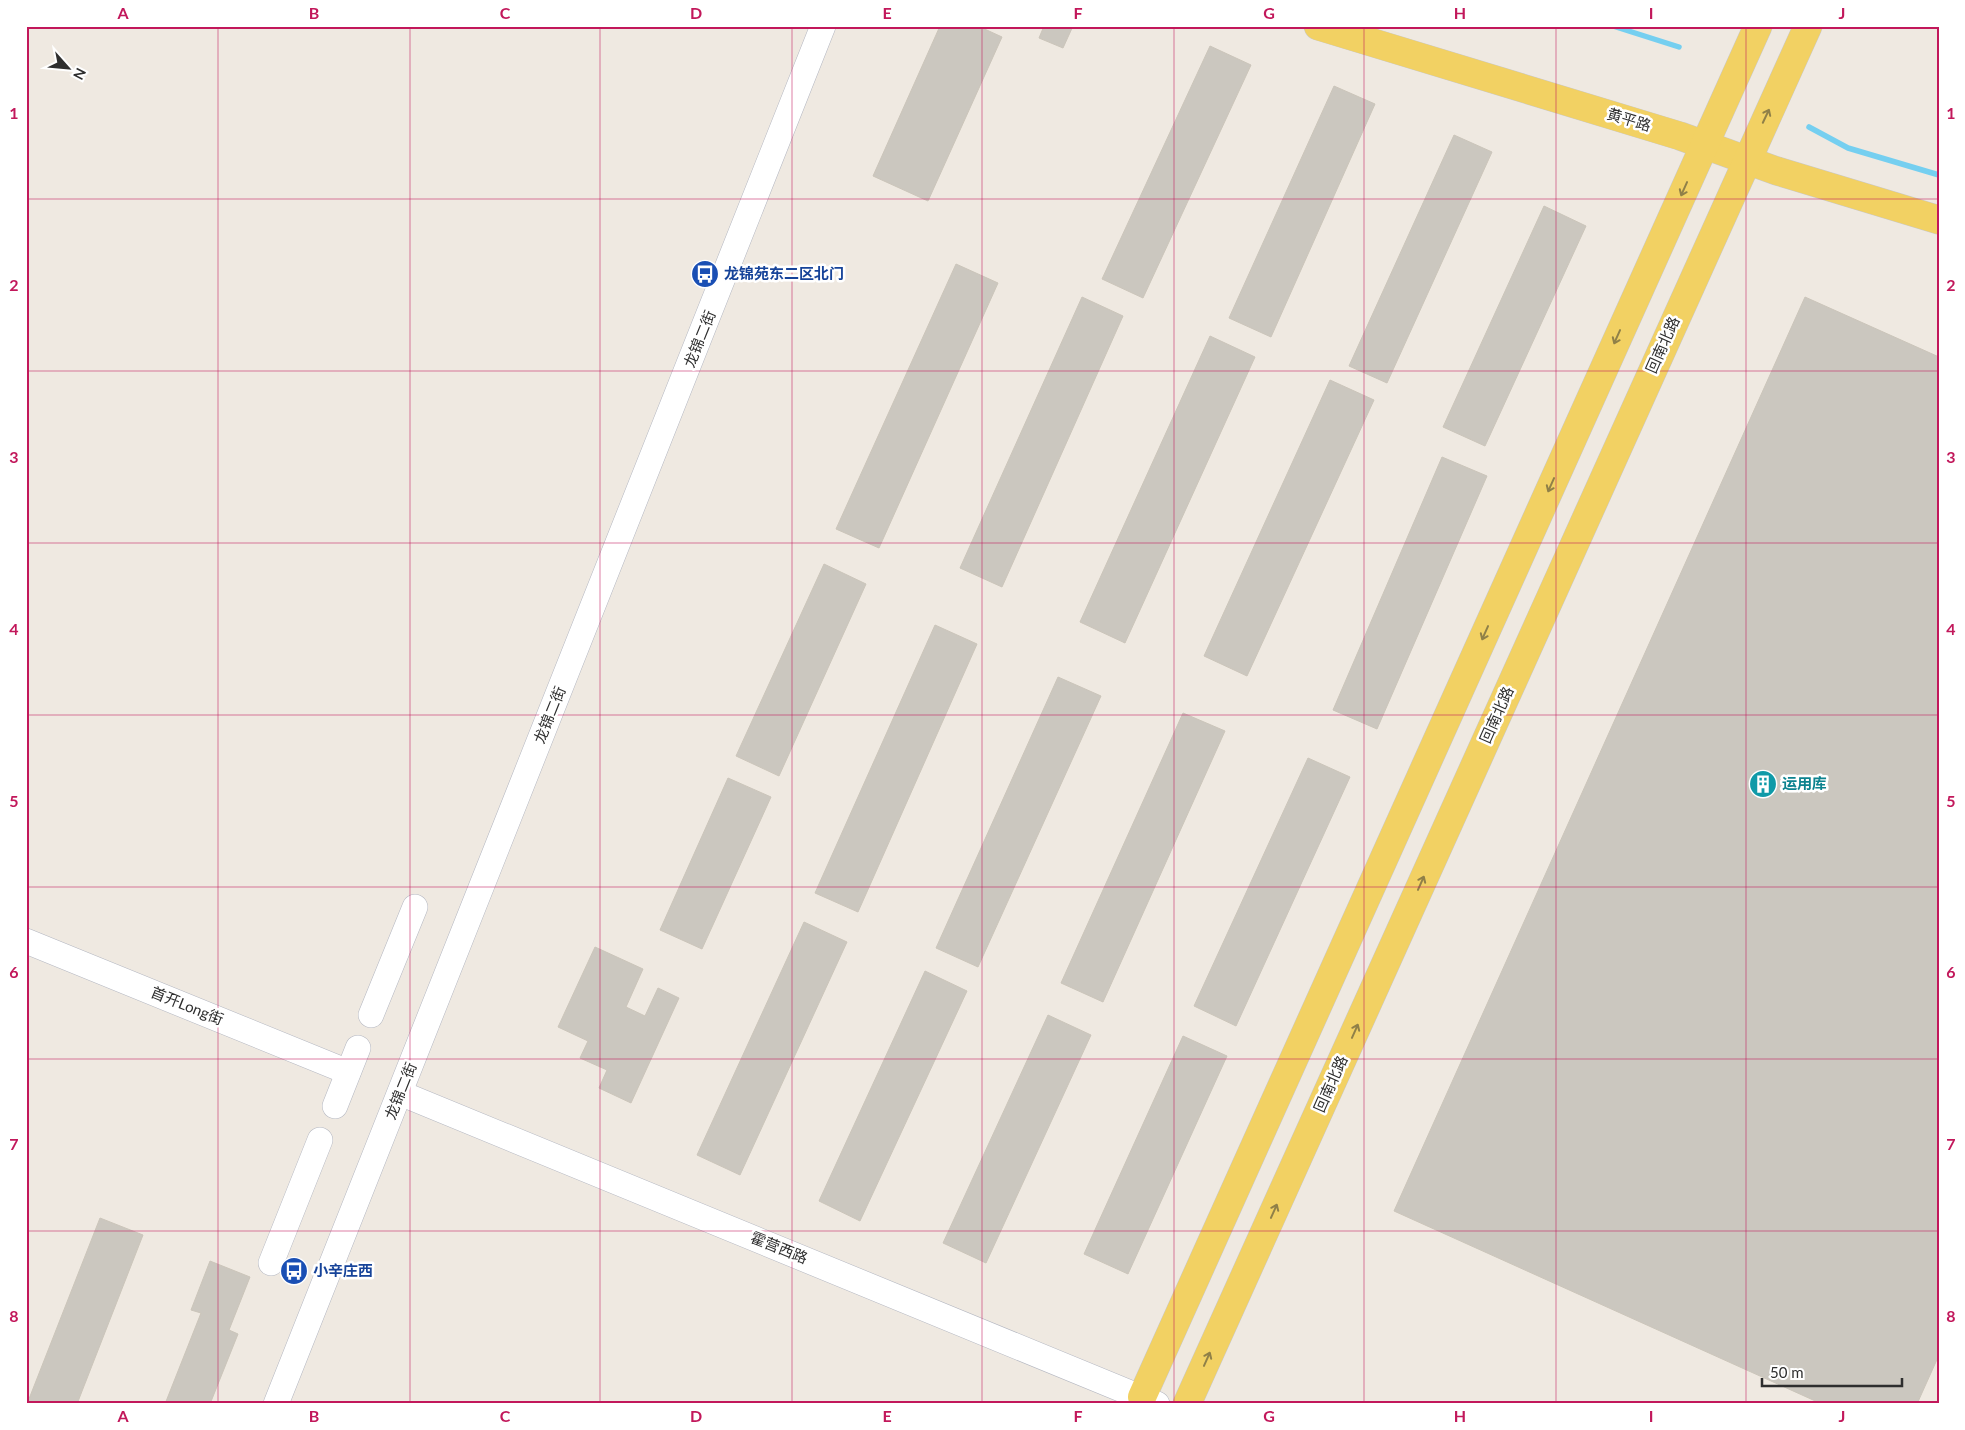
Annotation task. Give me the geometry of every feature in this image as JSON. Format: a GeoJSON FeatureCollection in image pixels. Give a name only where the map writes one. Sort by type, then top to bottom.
{"type":"FeatureCollection","features":[{"type":"Feature","properties":{"kind":"main road","name":"黄平路"},"geometry":{"type":"LineString","coordinates":[[1318,26],[1704,144],[1746,160],[1939,220]]}},
{"type":"Feature","properties":{"kind":"main road"},"geometry":{"type":"LineString","coordinates":[[1150,1401],[1704,144],[1758,26]]}},
{"type":"Feature","properties":{"kind":"main road","name":"回南北路"},"geometry":{"type":"LineString","coordinates":[[1187,1404],[1808,26]]}},
{"type":"Feature","properties":{"kind":"street","name":"龙锦二街"},"geometry":{"type":"LineString","coordinates":[[276,1404],[824,26]]}},
{"type":"Feature","properties":{"kind":"street"},"geometry":{"type":"LineString","coordinates":[[377,1007],[415,907]]}},
{"type":"Feature","properties":{"kind":"street","name":"首开Long街"},"geometry":{"type":"LineString","coordinates":[[26,941],[348,1072]]}},
{"type":"Feature","properties":{"kind":"street"},"geometry":{"type":"LineString","coordinates":[[335,1106],[358,1048]]}},
{"type":"Feature","properties":{"kind":"street","name":"霍营西路"},"geometry":{"type":"LineString","coordinates":[[400,1093],[1150,1401]]}},
{"type":"Feature","properties":{"kind":"street"},"geometry":{"type":"LineString","coordinates":[[271,1263],[317,1155]]}},
{"type":"Feature","properties":{"kind":"building"},"geometry":{"type":"Polygon","coordinates":[[[940,26],[978,26],[1002,37],[928,201],[873,176],[940,26]]]}},
{"type":"Feature","properties":{"kind":"building"},"geometry":{"type":"Polygon","coordinates":[[[1044,26],[1073,26],[1063,48],[1039,38],[1044,26]]]}},
{"type":"Feature","properties":{"kind":"building"},"geometry":{"type":"Polygon","coordinates":[[[1210,46],[1251,65],[1143,298],[1102,279],[1210,46]]]}},
{"type":"Feature","properties":{"kind":"building"},"geometry":{"type":"Polygon","coordinates":[[[1334,86],[1375,104],[1271,337],[1229,318],[1334,86]]]}},
{"type":"Feature","properties":{"kind":"building"},"geometry":{"type":"Polygon","coordinates":[[[1454,135],[1492,152],[1387,383],[1349,366],[1454,135]]]}},
{"type":"Feature","properties":{"kind":"building"},"geometry":{"type":"Polygon","coordinates":[[[1544,206],[1586,226],[1485,446],[1443,427],[1544,206]]]}},
{"type":"Feature","properties":{"kind":"building"},"geometry":{"type":"Polygon","coordinates":[[[956,264],[998,283],[879,548],[836,529],[956,264]]]}},
{"type":"Feature","properties":{"kind":"building"},"geometry":{"type":"Polygon","coordinates":[[[1082,297],[1123,316],[1002,587],[960,568],[1082,297]]]}},
{"type":"Feature","properties":{"kind":"building","name":"运用库"},"geometry":{"type":"Polygon","coordinates":[[[1805,297],[1939,357],[1939,1355],[1917,1404],[1822,1404],[1394,1211],[1805,297]]]}},
{"type":"Feature","properties":{"kind":"building"},"geometry":{"type":"Polygon","coordinates":[[[1210,336],[1255,357],[1125,643],[1080,622],[1210,336]]]}},
{"type":"Feature","properties":{"kind":"building"},"geometry":{"type":"Polygon","coordinates":[[[1330,380],[1374,400],[1247,676],[1204,656],[1330,380]]]}},
{"type":"Feature","properties":{"kind":"building"},"geometry":{"type":"Polygon","coordinates":[[[1442,457],[1487,476],[1377,729],[1333,710],[1442,457]]]}},
{"type":"Feature","properties":{"kind":"building"},"geometry":{"type":"Polygon","coordinates":[[[824,564],[866,584],[779,776],[736,756],[824,564]]]}},
{"type":"Feature","properties":{"kind":"building"},"geometry":{"type":"Polygon","coordinates":[[[935,625],[977,644],[858,912],[815,893],[935,625]]]}},
{"type":"Feature","properties":{"kind":"building"},"geometry":{"type":"Polygon","coordinates":[[[1058,677],[1101,696],[978,967],[936,948],[1058,677]]]}},
{"type":"Feature","properties":{"kind":"building"},"geometry":{"type":"Polygon","coordinates":[[[1183,713],[1225,731],[1103,1002],[1061,983],[1183,713]]]}},
{"type":"Feature","properties":{"kind":"building"},"geometry":{"type":"Polygon","coordinates":[[[1308,758],[1350,777],[1236,1026],[1194,1006],[1308,758]]]}},
{"type":"Feature","properties":{"kind":"building"},"geometry":{"type":"Polygon","coordinates":[[[728,778],[771,797],[702,949],[660,930],[728,778]]]}},
{"type":"Feature","properties":{"kind":"building"},"geometry":{"type":"Polygon","coordinates":[[[804,922],[847,942],[740,1175],[697,1155],[804,922]]]}},
{"type":"Feature","properties":{"kind":"building"},"geometry":{"type":"Polygon","coordinates":[[[595,947],[643,969],[626,1007],[645,1016],[658,988],[679,998],[631,1103],[599,1088],[607,1070],[580,1058],[588,1041],[558,1027],[595,947]]]}},
{"type":"Feature","properties":{"kind":"building"},"geometry":{"type":"Polygon","coordinates":[[[925,971],[967,991],[860,1221],[819,1201],[925,971]]]}},
{"type":"Feature","properties":{"kind":"building"},"geometry":{"type":"Polygon","coordinates":[[[1048,1015],[1091,1035],[986,1263],[943,1243],[1048,1015]]]}},
{"type":"Feature","properties":{"kind":"building"},"geometry":{"type":"Polygon","coordinates":[[[1183,1036],[1227,1056],[1128,1274],[1084,1254],[1183,1036]]]}},
{"type":"Feature","properties":{"kind":"building"},"geometry":{"type":"Polygon","coordinates":[[[100,1218],[143,1235],[77,1404],[27,1404],[100,1218]]]}},
{"type":"Feature","properties":{"kind":"building"},"geometry":{"type":"Polygon","coordinates":[[[210,1261],[250,1277],[229,1330],[238,1334],[210,1404],[165,1404],[201,1313],[191,1310],[210,1261]]]}},
{"type":"Feature","properties":{"kind":"waterway"},"geometry":{"type":"LineString","coordinates":[[1613,26],[1679,47]]}},
{"type":"Feature","properties":{"kind":"waterway"},"geometry":{"type":"LineString","coordinates":[[1809,127],[1848,148],[1939,175]]}},
{"type":"Feature","properties":{"kind":"place","name":"龙锦苑东二区北门"},"geometry":{"type":"Point","coordinates":[705,274]}},
{"type":"Feature","properties":{"kind":"place","name":"运用库"},"geometry":{"type":"Point","coordinates":[1763,784]}},
{"type":"Feature","properties":{"kind":"place","name":"小辛庄西"},"geometry":{"type":"Point","coordinates":[294,1271]}}]}
